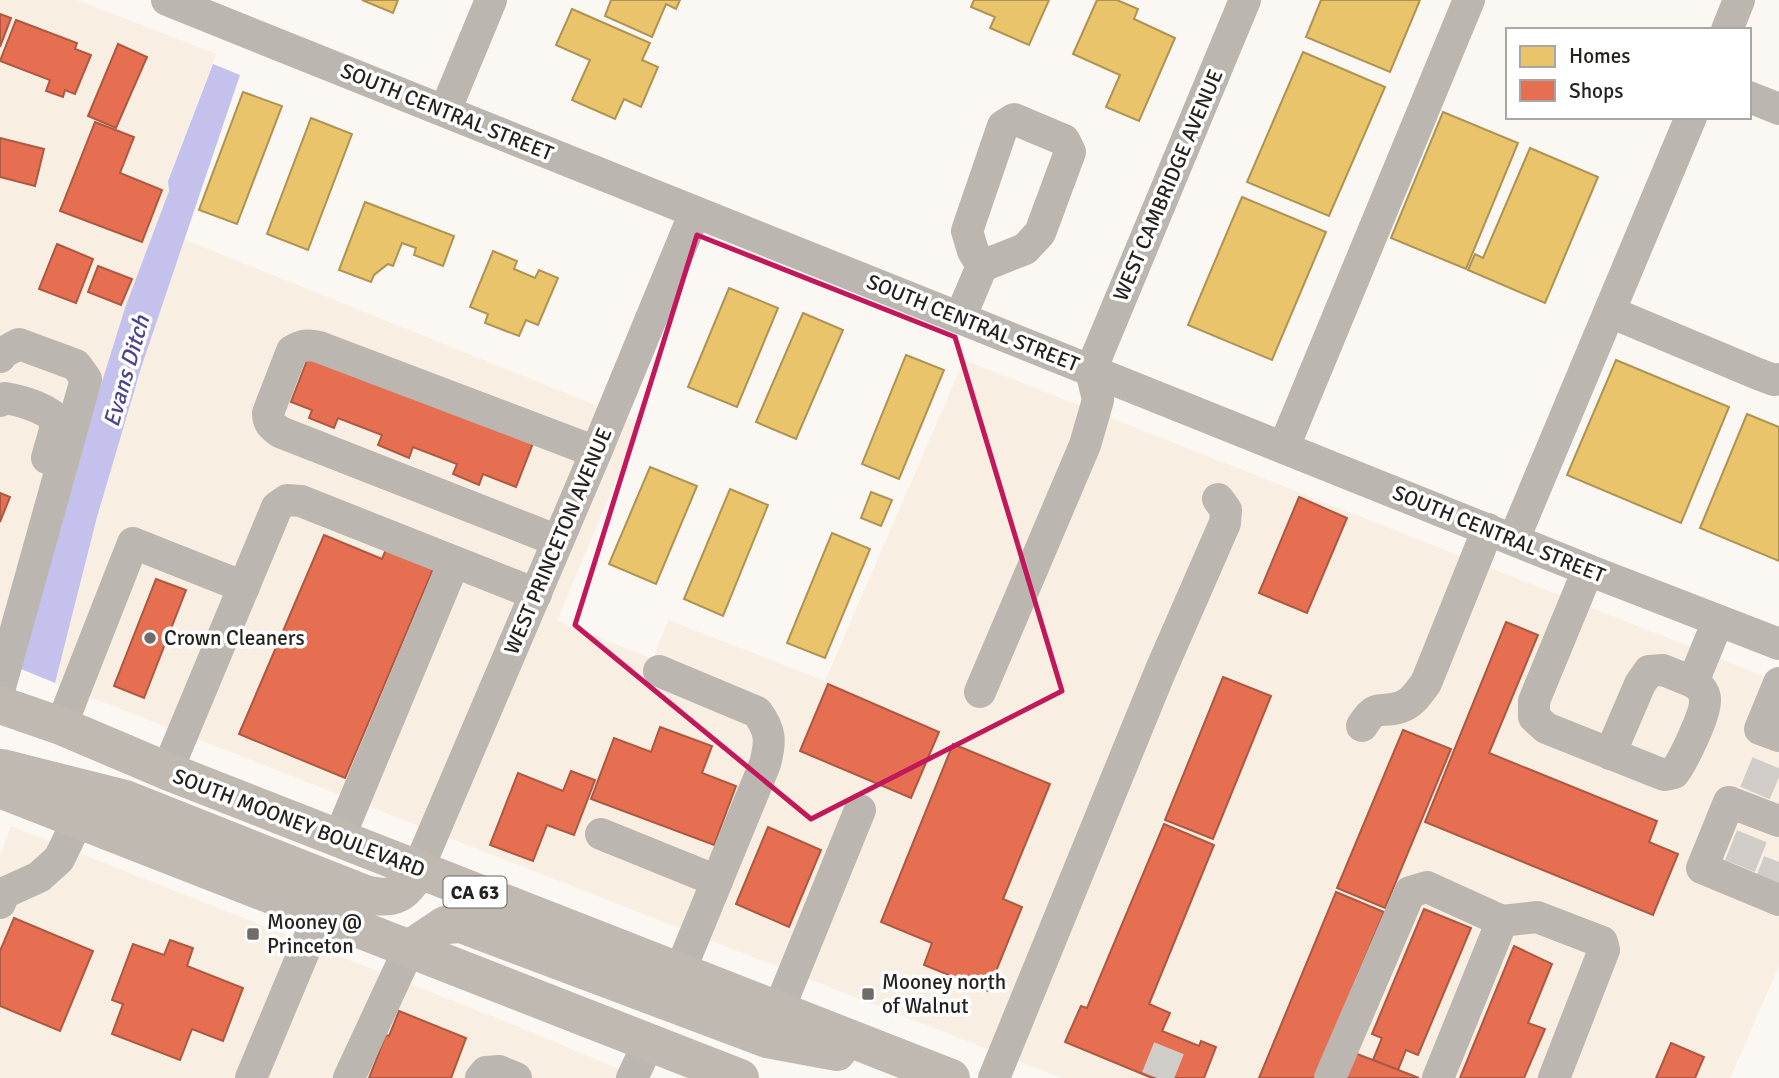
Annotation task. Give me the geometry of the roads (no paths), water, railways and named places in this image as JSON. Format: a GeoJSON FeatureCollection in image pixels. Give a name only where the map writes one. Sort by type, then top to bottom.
{"type":"FeatureCollection","features":[{"type":"Feature","properties":{"kind":"main road","name":"SOUTH MOONEY BOULEVARD"},"geometry":{"type":"LineString","coordinates":[[0,705],[61,726],[167,771],[418,869],[674,986]]}},
{"type":"Feature","properties":{"kind":"main road"},"geometry":{"type":"LineString","coordinates":[[0,767],[125,799],[381,898],[401,893],[418,869]]}},
{"type":"Feature","properties":{"kind":"main road"},"geometry":{"type":"LineString","coordinates":[[0,789],[740,1078]]}},
{"type":"Feature","properties":{"kind":"main road"},"geometry":{"type":"LineString","coordinates":[[408,949],[445,925],[461,924],[674,986],[773,1025],[936,1072]]}},
{"type":"Feature","properties":{"kind":"street","name":"SOUTH CENTRAL STREET"},"geometry":{"type":"LineString","coordinates":[[167,0],[1588,570],[1779,644]]}},
{"type":"Feature","properties":{"kind":"street"},"geometry":{"type":"LineString","coordinates":[[445,111],[491,0]]}},
{"type":"Feature","properties":{"kind":"street","name":"WEST CAMBRIDGE AVENUE"},"geometry":{"type":"LineString","coordinates":[[1091,370],[1245,0]]}},
{"type":"Feature","properties":{"kind":"street"},"geometry":{"type":"LineString","coordinates":[[1284,447],[1469,0]]}},
{"type":"Feature","properties":{"kind":"street"},"geometry":{"type":"LineString","coordinates":[[1728,28],[1739,0]]}},
{"type":"Feature","properties":{"kind":"street"},"geometry":{"type":"LineString","coordinates":[[1751,98],[1779,109]]}},
{"type":"Feature","properties":{"kind":"street"},"geometry":{"type":"LineString","coordinates":[[1362,726],[1377,709],[1401,707],[1415,698],[1426,683],[1610,312],[1689,119]]}},
{"type":"Feature","properties":{"kind":"street","name":"WEST PRINCETON AVENUE"},"geometry":{"type":"LineString","coordinates":[[418,869],[695,212]]}},
{"type":"Feature","properties":{"kind":"street"},"geometry":{"type":"LineString","coordinates":[[960,318],[982,266]]}},
{"type":"Feature","properties":{"kind":"street"},"geometry":{"type":"LineString","coordinates":[[1610,312],[1758,374],[1774,380],[1779,379]]}},
{"type":"Feature","properties":{"kind":"street"},"geometry":{"type":"LineString","coordinates":[[0,357],[19,344],[76,365],[86,379],[0,687]]}},
{"type":"Feature","properties":{"kind":"street"},"geometry":{"type":"LineString","coordinates":[[558,541],[280,432],[268,420],[268,413],[292,351],[309,344],[319,347],[596,452]]}},
{"type":"Feature","properties":{"kind":"street"},"geometry":{"type":"LineString","coordinates":[[980,692],[1085,445],[1098,400],[1091,370]]}},
{"type":"Feature","properties":{"kind":"street"},"geometry":{"type":"LineString","coordinates":[[0,401],[5,398],[19,401],[46,411],[54,417],[55,430],[35,501],[46,521]]}},
{"type":"Feature","properties":{"kind":"street"},"geometry":{"type":"LineString","coordinates":[[995,1078],[1160,672],[1225,523],[1226,510],[1218,499]]}},
{"type":"Feature","properties":{"kind":"street"},"geometry":{"type":"LineString","coordinates":[[167,771],[277,507],[286,500],[301,501],[536,594]]}},
{"type":"Feature","properties":{"kind":"street"},"geometry":{"type":"LineString","coordinates":[[61,726],[134,543],[244,587]]}},
{"type":"Feature","properties":{"kind":"street"},"geometry":{"type":"LineString","coordinates":[[340,838],[454,562]]}},
{"type":"Feature","properties":{"kind":"street"},"geometry":{"type":"LineString","coordinates":[[1588,570],[1534,701],[1534,717],[1546,728],[1610,754],[1664,775],[1674,773],[1681,763],[1703,712],[1705,699],[1701,688],[1693,682],[1662,670],[1649,671],[1640,684],[1610,754]]}},
{"type":"Feature","properties":{"kind":"street"},"geometry":{"type":"LineString","coordinates":[[1693,682],[1718,621]]}},
{"type":"Feature","properties":{"kind":"street"},"geometry":{"type":"LineString","coordinates":[[659,671],[758,712],[767,726],[770,746],[674,986]]}},
{"type":"Feature","properties":{"kind":"street"},"geometry":{"type":"LineString","coordinates":[[1767,743],[1779,683]]}},
{"type":"Feature","properties":{"kind":"street"},"geometry":{"type":"LineString","coordinates":[[773,1025],[860,810]]}},
{"type":"Feature","properties":{"kind":"street"},"geometry":{"type":"LineString","coordinates":[[1757,810],[1702,868],[1737,874],[1772,892]]}},
{"type":"Feature","properties":{"kind":"street"},"geometry":{"type":"LineString","coordinates":[[0,903],[4,893],[39,877],[59,859],[78,820]]}},
{"type":"Feature","properties":{"kind":"street"},"geometry":{"type":"LineString","coordinates":[[601,834],[717,881]]}},
{"type":"Feature","properties":{"kind":"street"},"geometry":{"type":"LineString","coordinates":[[1330,1078],[1410,892],[1427,887],[1502,921],[1537,917],[1602,942],[1604,950],[1554,1078]]}},
{"type":"Feature","properties":{"kind":"street"},"geometry":{"type":"LineString","coordinates":[[251,1078],[320,914]]}},
{"type":"Feature","properties":{"kind":"street"},"geometry":{"type":"LineString","coordinates":[[1438,1078],[1502,921]]}},
{"type":"Feature","properties":{"kind":"street"},"geometry":{"type":"LineString","coordinates":[[349,1078],[408,949]]}},
{"type":"Feature","properties":{"kind":"street"},"geometry":{"type":"LineString","coordinates":[[632,1078],[649,1042]]}},
{"type":"Feature","properties":{"kind":"street"},"geometry":{"type":"LineString","coordinates":[[481,1078],[486,1072],[499,1072],[516,1078]]}},
{"type":"Feature","properties":{"kind":"water","name":"Evans Ditch"},"geometry":{"type":"Polygon","coordinates":[[[213,64],[240,75],[141,368],[97,517],[55,683],[21,669],[96,401],[125,308],[169,191],[168,181],[213,64]]]}},
{"type":"Feature","properties":{"kind":"tunnel"},"geometry":{"type":"LineString","coordinates":[[1755,793],[1768,762]]}},
{"type":"Feature","properties":{"kind":"tunnel"},"geometry":{"type":"LineString","coordinates":[[1740,866],[1754,831]]}},
{"type":"Feature","properties":{"kind":"tunnel"},"geometry":{"type":"LineString","coordinates":[[1772,880],[1779,862]]}},
{"type":"Feature","properties":{"kind":"tunnel"},"geometry":{"type":"LineString","coordinates":[[1157,1078],[1174,1036]]}},
{"type":"Feature","properties":{"kind":"place","name":"Crown Cleaners"},"geometry":{"type":"Point","coordinates":[150,638]}},
{"type":"Feature","properties":{"kind":"place","name":"Mooney @ Princeton"},"geometry":{"type":"Point","coordinates":[253,934]}},
{"type":"Feature","properties":{"kind":"place","name":"Mooney north of Walnut"},"geometry":{"type":"Point","coordinates":[868,994]}}]}
